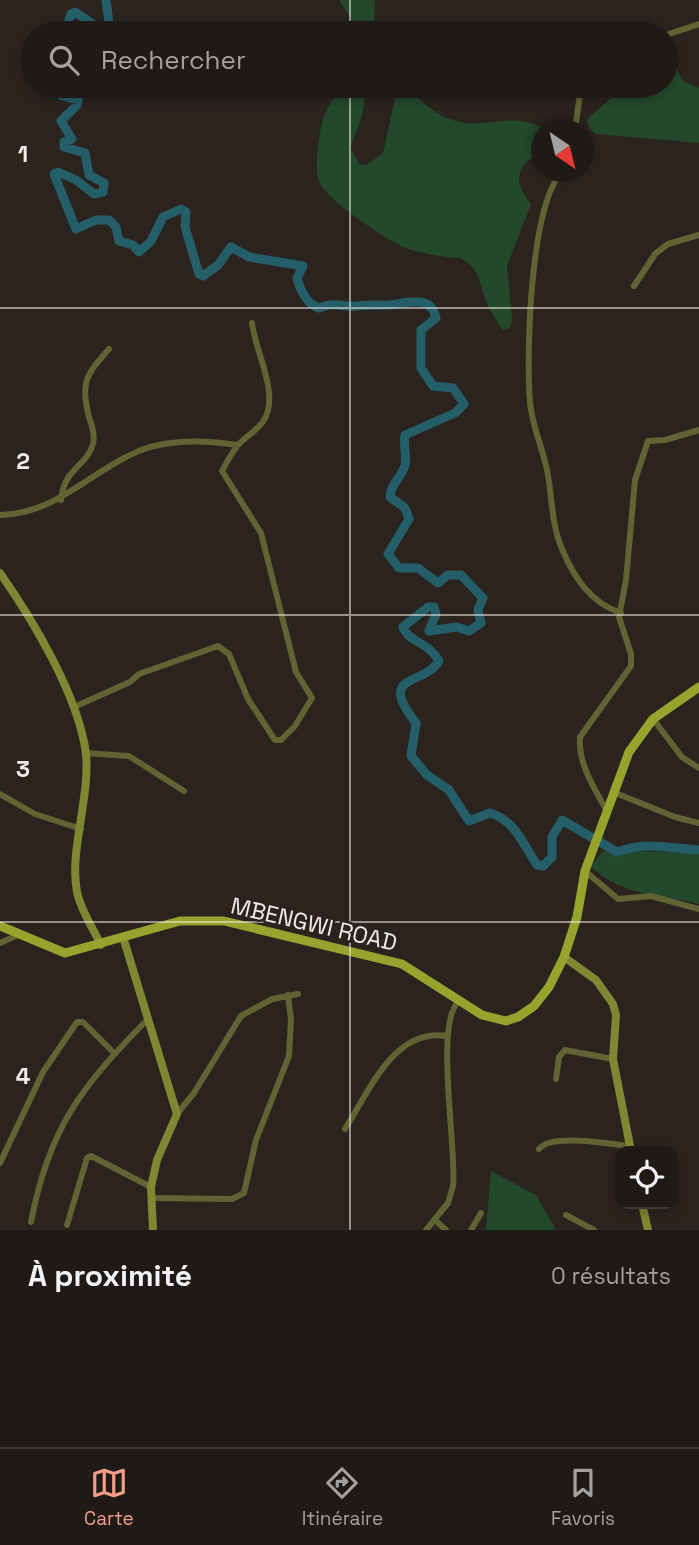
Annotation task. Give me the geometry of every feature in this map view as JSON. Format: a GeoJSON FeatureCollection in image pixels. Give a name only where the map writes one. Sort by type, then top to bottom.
{"type":"FeatureCollection","features":[{"type":"Feature","properties":{"kind":"main road","name":"MBENGWI ROAD"},"geometry":{"type":"LineString","coordinates":[[0,926],[65,953],[180,921],[224,921],[402,964],[482,1015],[506,1021],[519,1017],[534,1006],[549,987],[564,957],[577,917],[585,871],[629,752],[653,719],[699,687]]}},
{"type":"Feature","properties":{"kind":"street"},"geometry":{"type":"LineString","coordinates":[[678,31],[699,24]]}},
{"type":"Feature","properties":{"kind":"street"},"geometry":{"type":"LineString","coordinates":[[576,119],[579,98]]}},
{"type":"Feature","properties":{"kind":"street"},"geometry":{"type":"LineString","coordinates":[[555,182],[547,207],[531,286],[530,405],[547,472],[561,547],[589,594],[600,604],[621,613]]}},
{"type":"Feature","properties":{"kind":"street"},"geometry":{"type":"LineString","coordinates":[[634,286],[655,254],[668,244],[699,235]]}},
{"type":"Feature","properties":{"kind":"street"},"geometry":{"type":"LineString","coordinates":[[74,707],[130,682],[139,674],[181,662],[218,646],[229,654],[248,699],[274,739],[279,741],[285,737],[303,715],[312,696],[296,672],[261,533],[222,471],[237,446],[264,420],[269,409],[270,391],[255,347],[252,323]]}},
{"type":"Feature","properties":{"kind":"street"},"geometry":{"type":"LineString","coordinates":[[61,499],[64,482],[92,447],[92,428],[84,386],[92,369],[109,349]]}},
{"type":"Feature","properties":{"kind":"street"},"geometry":{"type":"LineString","coordinates":[[607,811],[586,772],[579,750],[580,737],[584,727],[631,666],[631,654],[619,621],[635,480],[646,443],[699,430]]}},
{"type":"Feature","properties":{"kind":"street"},"geometry":{"type":"LineString","coordinates":[[0,515],[34,510],[61,499],[127,456],[148,448],[196,441],[237,446]]}},
{"type":"Feature","properties":{"kind":"street"},"geometry":{"type":"LineString","coordinates":[[0,573],[36,630],[74,707],[85,752],[86,799],[76,890],[101,945]]}},
{"type":"Feature","properties":{"kind":"street"},"geometry":{"type":"LineString","coordinates":[[653,719],[682,757],[699,768]]}},
{"type":"Feature","properties":{"kind":"street"},"geometry":{"type":"LineString","coordinates":[[85,752],[129,756],[184,791]]}},
{"type":"Feature","properties":{"kind":"street"},"geometry":{"type":"LineString","coordinates":[[613,792],[675,817],[699,823]]}},
{"type":"Feature","properties":{"kind":"street"},"geometry":{"type":"LineString","coordinates":[[0,794],[34,814],[81,829]]}},
{"type":"Feature","properties":{"kind":"street"},"geometry":{"type":"LineString","coordinates":[[585,871],[618,900],[651,896],[699,909]]}},
{"type":"Feature","properties":{"kind":"street"},"geometry":{"type":"LineString","coordinates":[[0,943],[18,935]]}},
{"type":"Feature","properties":{"kind":"street"},"geometry":{"type":"LineString","coordinates":[[124,937],[177,1114]]}},
{"type":"Feature","properties":{"kind":"street"},"geometry":{"type":"LineString","coordinates":[[564,957],[596,980],[612,1000],[616,1015],[613,1059],[630,1146]]}},
{"type":"Feature","properties":{"kind":"street"},"geometry":{"type":"LineString","coordinates":[[153,1230],[151,1187],[157,1160],[177,1114],[194,1093],[241,1016],[261,1003],[298,994]]}},
{"type":"Feature","properties":{"kind":"street"},"geometry":{"type":"LineString","coordinates":[[152,1198],[232,1199],[244,1193],[256,1140],[289,1056],[291,1020],[288,995]]}},
{"type":"Feature","properties":{"kind":"street"},"geometry":{"type":"LineString","coordinates":[[426,1230],[448,1203],[454,1173],[447,1036],[452,1007],[459,1001]]}},
{"type":"Feature","properties":{"kind":"street"},"geometry":{"type":"LineString","coordinates":[[31,1222],[39,1179],[54,1142],[76,1100],[149,1019]]}},
{"type":"Feature","properties":{"kind":"street"},"geometry":{"type":"LineString","coordinates":[[0,1163],[43,1072],[77,1022],[83,1022],[115,1054]]}},
{"type":"Feature","properties":{"kind":"street"},"geometry":{"type":"LineString","coordinates":[[345,1129],[397,1051],[418,1036],[447,1036]]}},
{"type":"Feature","properties":{"kind":"street"},"geometry":{"type":"LineString","coordinates":[[556,1079],[559,1057],[565,1050],[613,1059]]}},
{"type":"Feature","properties":{"kind":"street"},"geometry":{"type":"LineString","coordinates":[[539,1149],[548,1141],[557,1140],[615,1146]]}},
{"type":"Feature","properties":{"kind":"street"},"geometry":{"type":"LineString","coordinates":[[66,1225],[87,1158],[91,1156],[151,1187]]}},
{"type":"Feature","properties":{"kind":"street"},"geometry":{"type":"LineString","coordinates":[[643,1209],[648,1230]]}},
{"type":"Feature","properties":{"kind":"street"},"geometry":{"type":"LineString","coordinates":[[471,1230],[481,1213]]}},
{"type":"Feature","properties":{"kind":"street"},"geometry":{"type":"LineString","coordinates":[[566,1215],[594,1230]]}},
{"type":"Feature","properties":{"kind":"street"},"geometry":{"type":"LineString","coordinates":[[436,1221],[446,1230]]}},
{"type":"Feature","properties":{"kind":"green space"},"geometry":{"type":"Polygon","coordinates":[[[339,0],[375,0],[374,21],[353,21],[339,0]]]}},
{"type":"Feature","properties":{"kind":"green space"},"geometry":{"type":"Polygon","coordinates":[[[678,72],[683,81],[699,88],[699,143],[596,134],[594,119],[587,119],[611,98],[678,98],[678,72]]]}},
{"type":"Feature","properties":{"kind":"green space"},"geometry":{"type":"Polygon","coordinates":[[[335,98],[364,98],[361,118],[350,148],[360,165],[368,164],[383,153],[397,98],[419,98],[432,110],[460,122],[512,120],[531,123],[531,159],[522,168],[519,180],[531,204],[507,266],[512,319],[510,328],[502,330],[487,304],[477,274],[466,262],[460,258],[427,254],[399,245],[359,219],[324,189],[319,181],[317,151],[326,112],[335,98]]]}},
{"type":"Feature","properties":{"kind":"green space"},"geometry":{"type":"Polygon","coordinates":[[[602,852],[699,852],[699,904],[627,889],[602,876],[591,866],[602,852]]]}},
{"type":"Feature","properties":{"kind":"green space"},"geometry":{"type":"Polygon","coordinates":[[[491,1171],[536,1195],[556,1230],[486,1230],[491,1171]]]}},
{"type":"Feature","properties":{"kind":"waterway"},"geometry":{"type":"LineString","coordinates":[[106,0],[109,21]]}},
{"type":"Feature","properties":{"kind":"waterway"},"geometry":{"type":"LineString","coordinates":[[69,21],[71,14],[75,12],[88,21]]}},
{"type":"Feature","properties":{"kind":"waterway"},"geometry":{"type":"LineString","coordinates":[[70,98],[78,100],[77,105],[61,121],[72,139],[64,142],[64,147],[85,153],[89,175],[104,183],[103,192],[94,194],[76,180],[58,172],[54,174],[76,229],[96,220],[109,220],[116,227],[119,241],[133,245],[139,252],[151,241],[163,217],[181,209],[186,212],[185,227],[199,274],[203,276],[218,265],[231,247],[249,257],[303,266],[297,278],[300,287],[307,300],[319,308],[330,305],[418,302],[433,310],[436,318],[421,330],[421,368],[433,386],[453,388],[464,404],[455,413],[405,435],[405,465],[390,497],[405,508],[409,519],[388,554],[399,568],[418,568],[438,583],[448,575],[461,575],[483,598],[478,610],[481,623],[469,631],[456,627],[429,631],[436,614],[434,607],[428,607],[403,627],[409,636],[430,650],[439,661],[432,669],[402,688],[401,696],[405,707],[416,723],[411,756],[427,775],[449,790],[469,821],[490,813],[506,821],[518,834],[537,865],[543,866],[552,857],[552,837],[562,820],[617,852],[648,846],[699,850]]}}]}
